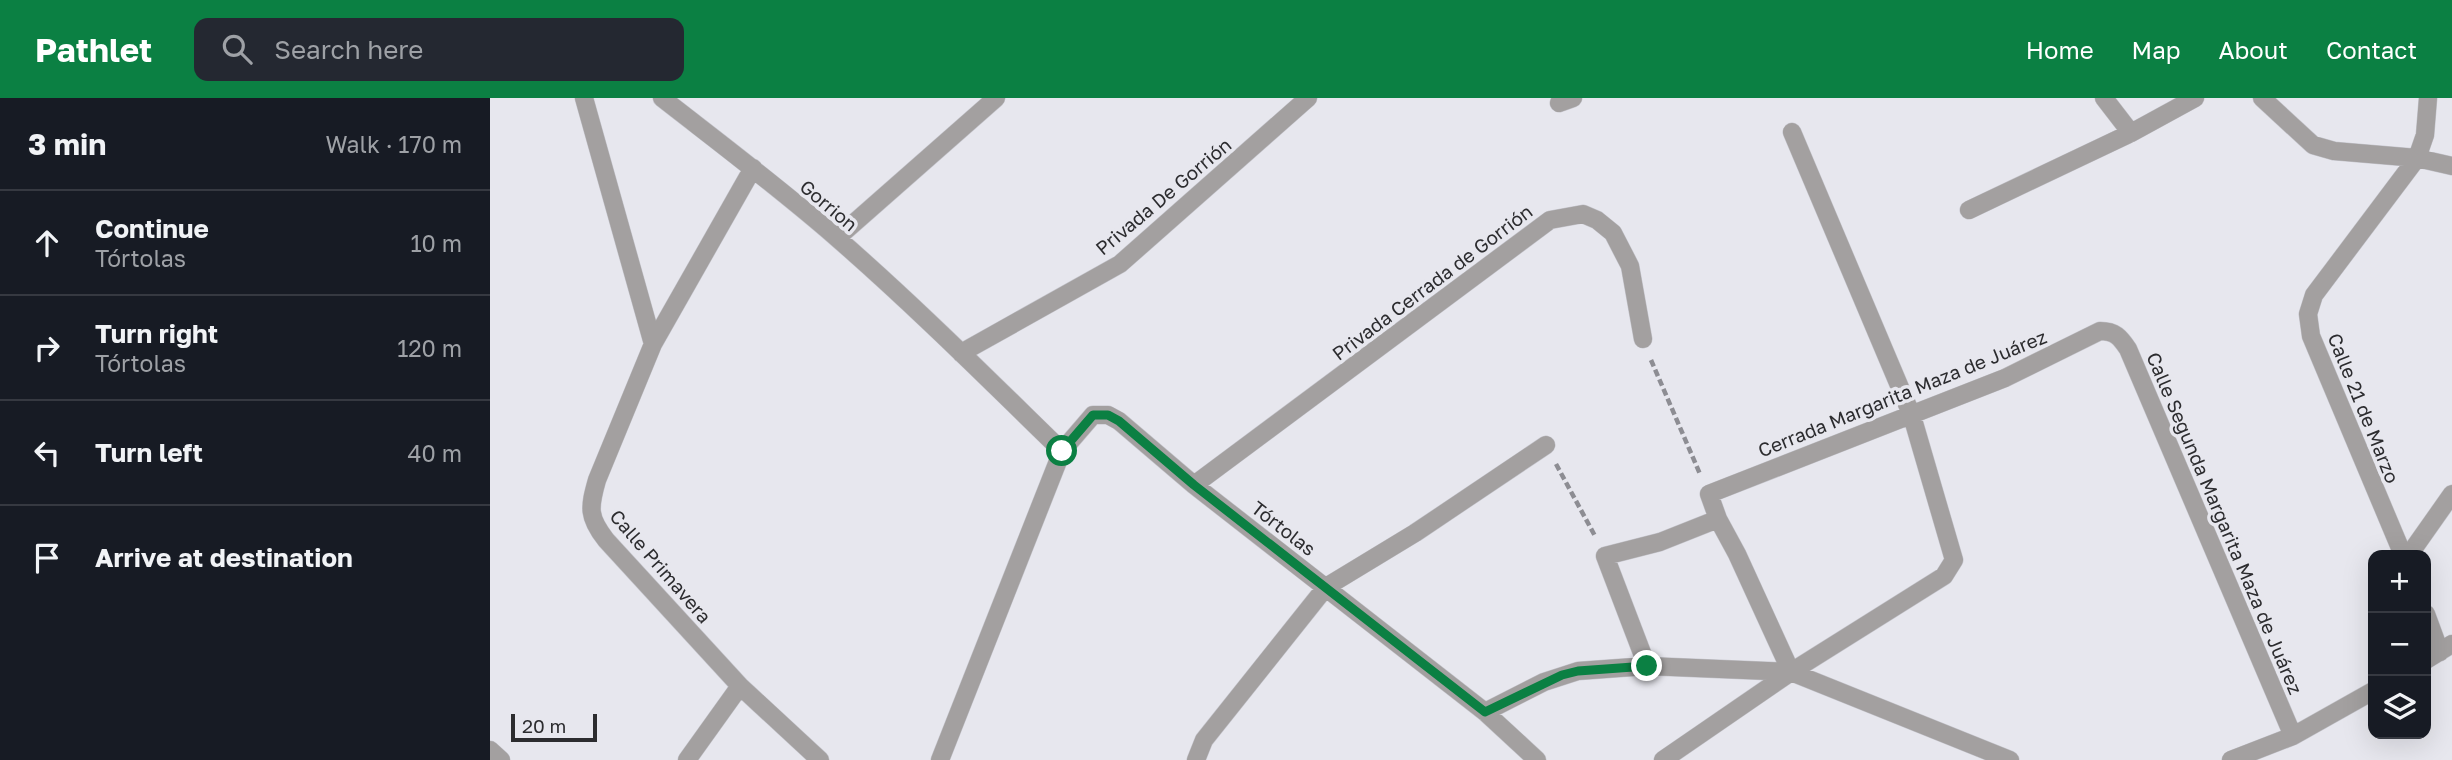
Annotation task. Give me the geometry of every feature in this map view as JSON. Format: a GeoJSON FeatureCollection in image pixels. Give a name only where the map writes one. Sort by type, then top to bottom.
{"type":"FeatureCollection","features":[{"type":"Feature","properties":{"kind":"street"},"geometry":{"type":"LineString","coordinates":[[584,98],[653,344]]}},
{"type":"Feature","properties":{"kind":"street","name":"Gorrion"},"geometry":{"type":"LineString","coordinates":[[662,98],[753,168],[837,238],[1062,451]]}},
{"type":"Feature","properties":{"kind":"street"},"geometry":{"type":"LineString","coordinates":[[837,238],[996,98]]}},
{"type":"Feature","properties":{"kind":"street","name":"Privada De Gorrión"},"geometry":{"type":"LineString","coordinates":[[961,353],[1120,264],[1308,98]]}},
{"type":"Feature","properties":{"kind":"street"},"geometry":{"type":"LineString","coordinates":[[2104,98],[2131,133]]}},
{"type":"Feature","properties":{"kind":"street"},"geometry":{"type":"LineString","coordinates":[[1969,210],[2131,133],[2195,98]]}},
{"type":"Feature","properties":{"kind":"street"},"geometry":{"type":"LineString","coordinates":[[2262,98],[2313,145],[2334,150],[2417,158],[2452,166]]}},
{"type":"Feature","properties":{"kind":"street","name":"Calle 21 de Marzo"},"geometry":{"type":"LineString","coordinates":[[2401,550],[2311,336],[2308,314],[2314,295],[2417,158],[2425,135],[2428,98]]}},
{"type":"Feature","properties":{"kind":"street"},"geometry":{"type":"LineString","coordinates":[[1663,760],[1791,672],[1944,576],[1954,560],[1912,416],[1792,132]]}},
{"type":"Feature","properties":{"kind":"street","name":"Calle Primavera"},"geometry":{"type":"LineString","coordinates":[[753,168],[653,344],[597,480],[591,500],[591,512],[594,525],[606,540],[740,686],[821,760]]}},
{"type":"Feature","properties":{"kind":"street","name":"Privada Cerrada de Gorrión"},"geometry":{"type":"LineString","coordinates":[[1194,485],[1550,220],[1583,214],[1597,220],[1613,233],[1630,266],[1643,339]]}},
{"type":"Feature","properties":{"kind":"street","name":"Cerrada Margarita Maza de Juárez"},"geometry":{"type":"LineString","coordinates":[[1709,495],[2005,378],[2100,331],[2111,331]]}},
{"type":"Feature","properties":{"kind":"street","name":"Calle Segunda Margarita Maza de Juárez"},"geometry":{"type":"LineString","coordinates":[[2111,331],[2120,337],[2128,349],[2293,736]]}},
{"type":"Feature","properties":{"kind":"street","name":"Tórtolas"},"geometry":{"type":"LineString","coordinates":[[940,760],[1062,451],[1093,415],[1108,415],[1119,421],[1194,485],[1485,712]]}},
{"type":"Feature","properties":{"kind":"street"},"geometry":{"type":"LineString","coordinates":[[1196,760],[1204,740],[1326,587],[1415,533],[1546,444]]}},
{"type":"Feature","properties":{"kind":"street"},"geometry":{"type":"LineString","coordinates":[[2413,550],[2452,494]]}},
{"type":"Feature","properties":{"kind":"street"},"geometry":{"type":"LineString","coordinates":[[1709,495],[1717,519],[1737,554],[1791,672]]}},
{"type":"Feature","properties":{"kind":"street"},"geometry":{"type":"LineString","coordinates":[[1647,666],[1605,556],[1661,542],[1717,519]]}},
{"type":"Feature","properties":{"kind":"street"},"geometry":{"type":"LineString","coordinates":[[2431,629],[2439,652]]}},
{"type":"Feature","properties":{"kind":"street"},"geometry":{"type":"LineString","coordinates":[[1537,760],[1485,712],[1562,675],[1578,671],[1647,666],[1791,672],[2010,760]]}},
{"type":"Feature","properties":{"kind":"street"},"geometry":{"type":"LineString","coordinates":[[687,760],[740,686]]}},
{"type":"Feature","properties":{"kind":"street"},"geometry":{"type":"LineString","coordinates":[[2231,760],[2293,736],[2368,694]]}},
{"type":"Feature","properties":{"kind":"street"},"geometry":{"type":"LineString","coordinates":[[490,750],[501,760]]}},
{"type":"Feature","properties":{"kind":"path"},"geometry":{"type":"LineString","coordinates":[[1643,339],[1709,495]]}},
{"type":"Feature","properties":{"kind":"path"},"geometry":{"type":"LineString","coordinates":[[1546,444],[1605,556]]}},
{"type":"Feature","properties":{"kind":"route"},"geometry":{"type":"LineString","coordinates":[[1062,451],[1093,415],[1100,413],[1119,421],[1194,485],[1485,712],[1562,675],[1578,671],[1647,666]]}}]}
